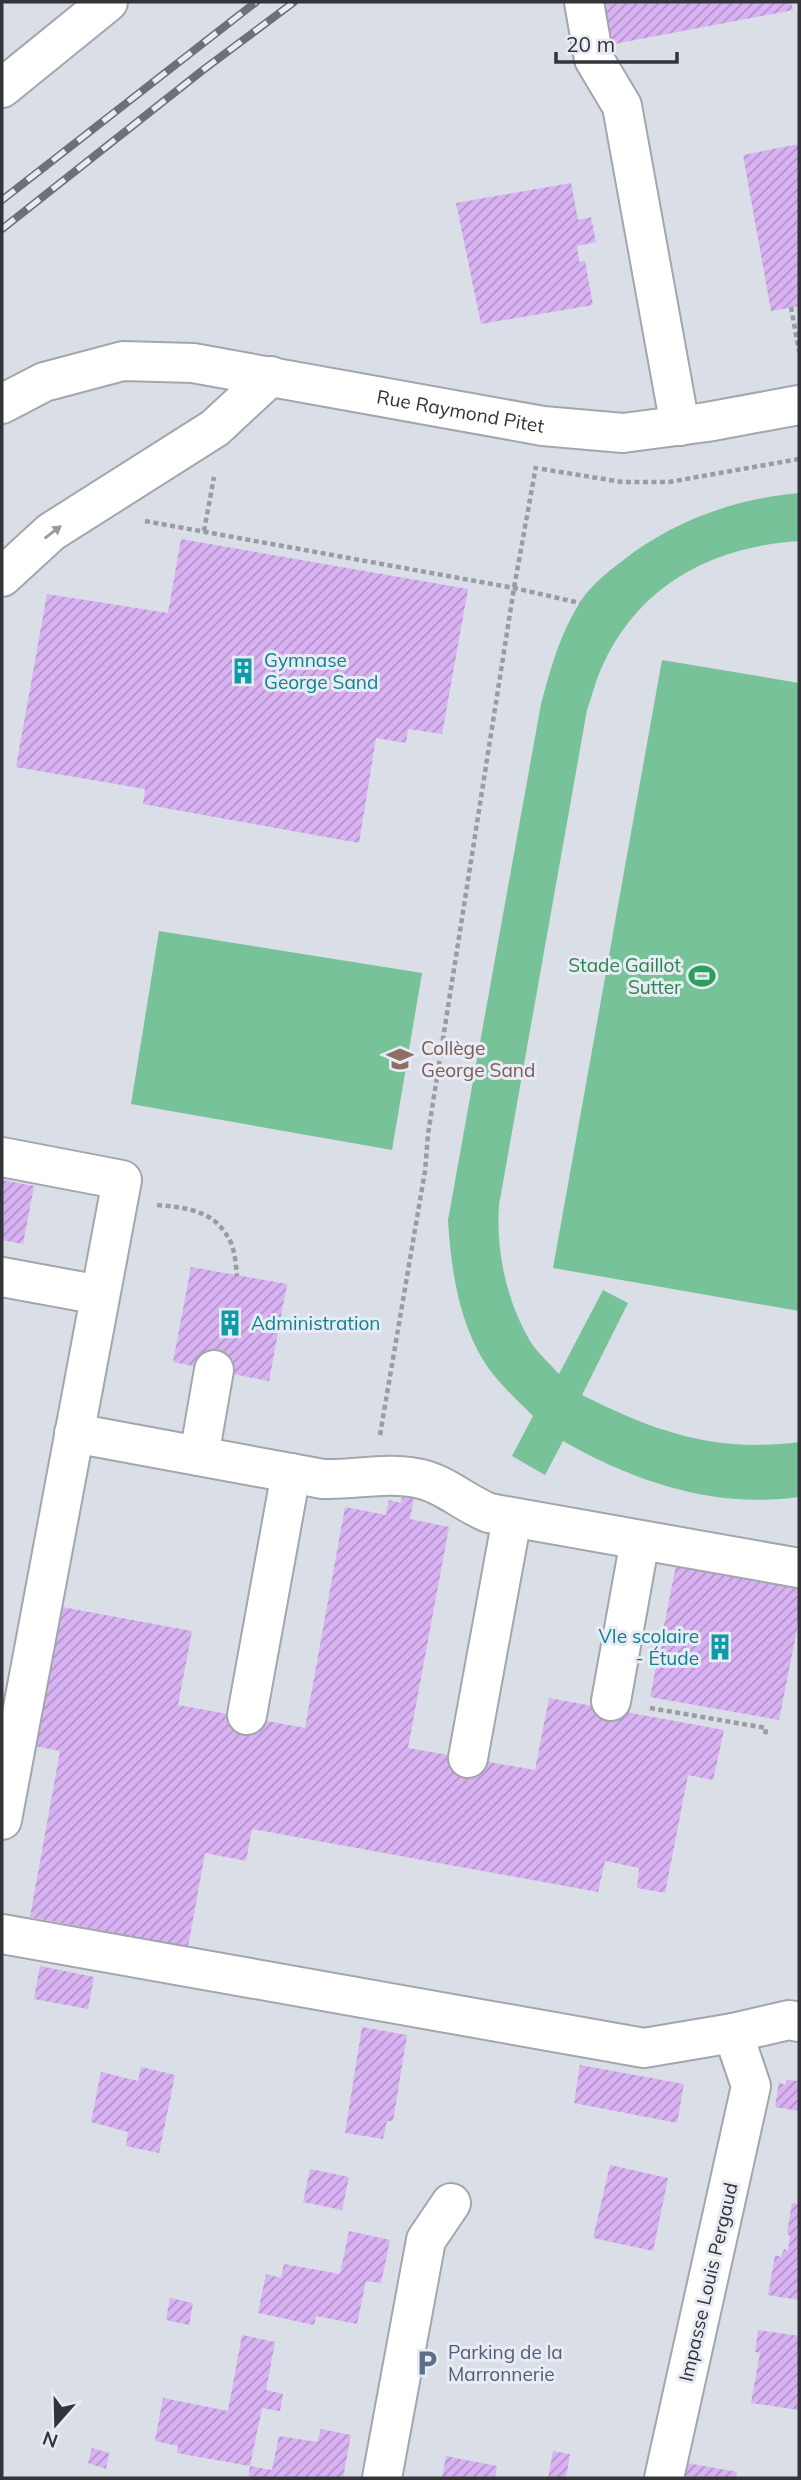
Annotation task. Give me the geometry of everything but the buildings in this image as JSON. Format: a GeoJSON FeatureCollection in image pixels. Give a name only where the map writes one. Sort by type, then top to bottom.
{"type":"FeatureCollection","features":[{"type":"Feature","properties":{"kind":"street"},"geometry":{"type":"LineString","coordinates":[[2,88],[108,2]]}},
{"type":"Feature","properties":{"kind":"street"},"geometry":{"type":"LineString","coordinates":[[584,2],[594,59],[622,106],[680,426]]}},
{"type":"Feature","properties":{"kind":"street","name":"Rue Raymond Pitet"},"geometry":{"type":"LineString","coordinates":[[2,404],[44,382],[122,361],[193,363],[543,425],[623,433],[799,405]]}},
{"type":"Feature","properties":{"kind":"street"},"geometry":{"type":"LineString","coordinates":[[2,577],[51,532],[215,428],[271,376]]}},
{"type":"Feature","properties":{"kind":"street"},"geometry":{"type":"LineString","coordinates":[[2,1157],[122,1180],[2,1820]]}},
{"type":"Feature","properties":{"kind":"street"},"geometry":{"type":"LineString","coordinates":[[2,1277],[100,1295]]}},
{"type":"Feature","properties":{"kind":"street"},"geometry":{"type":"LineString","coordinates":[[199,1456],[214,1370]]}},
{"type":"Feature","properties":{"kind":"street"},"geometry":{"type":"LineString","coordinates":[[74,1433],[323,1479],[349,1480],[395,1475],[417,1478],[438,1485],[489,1513],[799,1568]]}},
{"type":"Feature","properties":{"kind":"street"},"geometry":{"type":"LineString","coordinates":[[247,1715],[291,1473]]}},
{"type":"Feature","properties":{"kind":"street"},"geometry":{"type":"LineString","coordinates":[[468,1758],[512,1518]]}},
{"type":"Feature","properties":{"kind":"street"},"geometry":{"type":"LineString","coordinates":[[611,1701],[640,1540]]}},
{"type":"Feature","properties":{"kind":"street"},"geometry":{"type":"LineString","coordinates":[[2,1934],[644,2048],[733,2033],[789,2020],[799,2022]]}},
{"type":"Feature","properties":{"kind":"street","name":"Impasse Louis Pergaud"},"geometry":{"type":"LineString","coordinates":[[664,2478],[751,2086],[733,2033]]}},
{"type":"Feature","properties":{"kind":"street"},"geometry":{"type":"LineString","coordinates":[[382,2478],[426,2240],[451,2203]]}},
{"type":"Feature","properties":{"kind":"path"},"geometry":{"type":"LineString","coordinates":[[791,307],[799,351]]}},
{"type":"Feature","properties":{"kind":"path"},"geometry":{"type":"LineString","coordinates":[[373,1478],[425,1171],[428,1134],[514,588],[543,425]]}},
{"type":"Feature","properties":{"kind":"path"},"geometry":{"type":"LineString","coordinates":[[523,466],[622,482],[669,482],[799,458]]}},
{"type":"Feature","properties":{"kind":"path"},"geometry":{"type":"LineString","coordinates":[[204,531],[216,468]]}},
{"type":"Feature","properties":{"kind":"path"},"geometry":{"type":"LineString","coordinates":[[133,519],[514,588],[580,603]]}},
{"type":"Feature","properties":{"kind":"path"},"geometry":{"type":"LineString","coordinates":[[117,1201],[191,1208],[215,1221],[231,1243],[237,1276]]}},
{"type":"Feature","properties":{"kind":"path"},"geometry":{"type":"LineString","coordinates":[[611,1701],[766,1728],[765,1737]]}},
{"type":"Feature","properties":{"kind":"green space"},"geometry":{"type":"Polygon","coordinates":[[[799,493],[799,541],[736,552],[707,562],[681,576],[657,593],[635,614],[599,674],[587,710],[498,1222],[504,1275],[515,1309],[530,1341],[559,1374],[603,1290],[628,1303],[582,1395],[635,1420],[714,1442],[769,1445],[799,1442],[799,1497],[737,1499],[676,1489],[618,1469],[563,1441],[545,1475],[512,1456],[533,1416],[506,1390],[474,1344],[457,1292],[448,1220],[541,704],[556,652],[572,616],[588,592],[610,571],[661,535],[705,514],[751,501],[799,493]]]}},
{"type":"Feature","properties":{"kind":"green space","name":"Stade Gaillot Sutter"},"geometry":{"type":"Polygon","coordinates":[[[662,660],[799,683],[799,1311],[553,1268],[662,660]]]}},
{"type":"Feature","properties":{"kind":"green space"},"geometry":{"type":"Polygon","coordinates":[[[159,931],[422,973],[392,1150],[131,1104],[159,931]]]}},
{"type":"Feature","properties":{"kind":"railway"},"geometry":{"type":"LineString","coordinates":[[2,200],[256,2]]}},
{"type":"Feature","properties":{"kind":"railway"},"geometry":{"type":"LineString","coordinates":[[2,229],[203,70],[294,2]]}},
{"type":"Feature","properties":{"kind":"place","name":"Gymnase George Sand"},"geometry":{"type":"Point","coordinates":[243,671]}},
{"type":"Feature","properties":{"kind":"place","name":"Stade Gaillot Sutter"},"geometry":{"type":"Point","coordinates":[702,976]}},
{"type":"Feature","properties":{"kind":"place","name":"Collège George Sand"},"geometry":{"type":"Point","coordinates":[400,1059]}},
{"type":"Feature","properties":{"kind":"place","name":"Administration"},"geometry":{"type":"Point","coordinates":[230,1323]}},
{"type":"Feature","properties":{"kind":"place","name":"VIe scolaire - Étude"},"geometry":{"type":"Point","coordinates":[720,1647]}},
{"type":"Feature","properties":{"kind":"place","name":"Parking de la Marronnerie"},"geometry":{"type":"Point","coordinates":[427,2363]}}]}
